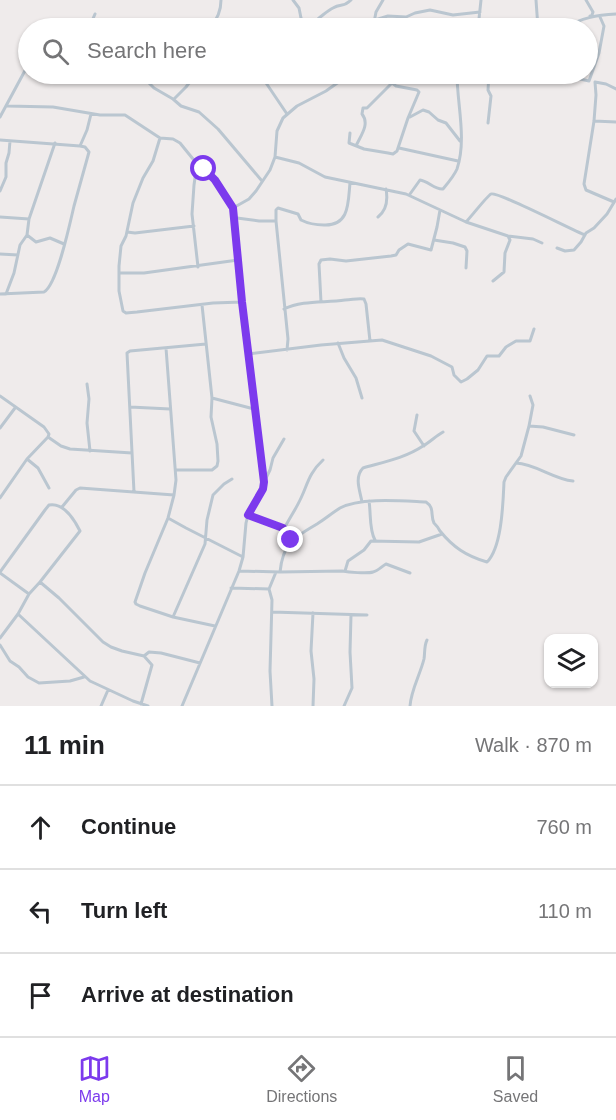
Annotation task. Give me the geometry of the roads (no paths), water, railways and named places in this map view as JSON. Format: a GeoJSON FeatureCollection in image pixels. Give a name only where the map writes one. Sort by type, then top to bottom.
{"type":"FeatureCollection","features":[{"type":"Feature","properties":{"kind":"street"},"geometry":{"type":"LineString","coordinates":[[218,18],[221,11],[221,0]]}},
{"type":"Feature","properties":{"kind":"street"},"geometry":{"type":"LineString","coordinates":[[293,0],[299,8],[301,18]]}},
{"type":"Feature","properties":{"kind":"street"},"geometry":{"type":"LineString","coordinates":[[318,18],[335,7],[346,5],[351,0]]}},
{"type":"Feature","properties":{"kind":"street"},"geometry":{"type":"LineString","coordinates":[[375,18],[383,0]]}},
{"type":"Feature","properties":{"kind":"street"},"geometry":{"type":"LineString","coordinates":[[479,18],[481,0]]}},
{"type":"Feature","properties":{"kind":"street"},"geometry":{"type":"LineString","coordinates":[[536,0],[537,18]]}},
{"type":"Feature","properties":{"kind":"street"},"geometry":{"type":"LineString","coordinates":[[586,0],[593,12],[588,17]]}},
{"type":"Feature","properties":{"kind":"street"},"geometry":{"type":"LineString","coordinates":[[382,18],[406,17],[430,10],[453,15],[480,12]]}},
{"type":"Feature","properties":{"kind":"street"},"geometry":{"type":"LineString","coordinates":[[93,18],[95,14]]}},
{"type":"Feature","properties":{"kind":"street"},"geometry":{"type":"LineString","coordinates":[[588,17],[616,15]]}},
{"type":"Feature","properties":{"kind":"street"},"geometry":{"type":"LineString","coordinates":[[598,56],[604,26],[600,16]]}},
{"type":"Feature","properties":{"kind":"street"},"geometry":{"type":"LineString","coordinates":[[598,83],[616,89]]}},
{"type":"Feature","properties":{"kind":"street"},"geometry":{"type":"LineString","coordinates":[[0,117],[19,84]]}},
{"type":"Feature","properties":{"kind":"street"},"geometry":{"type":"LineString","coordinates":[[150,84],[181,106],[199,112],[218,129],[263,182]]}},
{"type":"Feature","properties":{"kind":"street"},"geometry":{"type":"LineString","coordinates":[[174,99],[188,84]]}},
{"type":"Feature","properties":{"kind":"street"},"geometry":{"type":"LineString","coordinates":[[267,84],[287,114]]}},
{"type":"Feature","properties":{"kind":"street"},"geometry":{"type":"LineString","coordinates":[[233,208],[249,199],[270,170],[275,157],[277,131],[287,114],[336,84]]}},
{"type":"Feature","properties":{"kind":"street"},"geometry":{"type":"LineString","coordinates":[[356,146],[366,123],[362,114],[363,108],[367,108],[391,84]]}},
{"type":"Feature","properties":{"kind":"street"},"geometry":{"type":"LineString","coordinates":[[350,133],[349,143],[356,146],[393,154],[399,148],[419,92],[393,84]]}},
{"type":"Feature","properties":{"kind":"street"},"geometry":{"type":"LineString","coordinates":[[410,195],[420,180],[443,189],[455,173],[460,142],[457,84]]}},
{"type":"Feature","properties":{"kind":"street"},"geometry":{"type":"LineString","coordinates":[[488,84],[491,96],[488,123]]}},
{"type":"Feature","properties":{"kind":"street"},"geometry":{"type":"LineString","coordinates":[[557,248],[565,251],[574,250],[585,235],[607,214],[615,200],[585,188],[594,121],[595,84]]}},
{"type":"Feature","properties":{"kind":"street"},"geometry":{"type":"LineString","coordinates":[[7,105],[53,107],[91,114],[125,115],[160,138],[173,139],[180,143],[215,180],[233,208],[264,482],[263,489],[248,515],[239,571],[182,706]]}},
{"type":"Feature","properties":{"kind":"street"},"geometry":{"type":"LineString","coordinates":[[408,118],[423,110],[426,111],[446,123],[460,142]]}},
{"type":"Feature","properties":{"kind":"street"},"geometry":{"type":"LineString","coordinates":[[80,146],[91,114]]}},
{"type":"Feature","properties":{"kind":"street"},"geometry":{"type":"LineString","coordinates":[[594,121],[616,122]]}},
{"type":"Feature","properties":{"kind":"street"},"geometry":{"type":"LineString","coordinates":[[160,138],[153,161],[142,177],[120,252],[119,291],[123,311],[126,313],[242,302]]}},
{"type":"Feature","properties":{"kind":"street"},"geometry":{"type":"LineString","coordinates":[[0,140],[80,146],[86,147],[89,152],[56,276],[47,291],[0,294]]}},
{"type":"Feature","properties":{"kind":"street"},"geometry":{"type":"LineString","coordinates":[[0,191],[6,177],[10,141]]}},
{"type":"Feature","properties":{"kind":"street"},"geometry":{"type":"LineString","coordinates":[[6,294],[55,143]]}},
{"type":"Feature","properties":{"kind":"street"},"geometry":{"type":"LineString","coordinates":[[399,148],[458,161]]}},
{"type":"Feature","properties":{"kind":"street"},"geometry":{"type":"LineString","coordinates":[[275,157],[299,163],[325,177],[410,195],[466,222],[508,236],[533,239],[542,243]]}},
{"type":"Feature","properties":{"kind":"street"},"geometry":{"type":"LineString","coordinates":[[197,163],[192,206],[198,267]]}},
{"type":"Feature","properties":{"kind":"street"},"geometry":{"type":"LineString","coordinates":[[287,350],[288,339],[276,210],[278,208],[298,214],[301,220],[312,225],[338,224],[347,207],[350,183]]}},
{"type":"Feature","properties":{"kind":"street"},"geometry":{"type":"LineString","coordinates":[[378,217],[382,214],[387,200],[386,189]]}},
{"type":"Feature","properties":{"kind":"street"},"geometry":{"type":"LineString","coordinates":[[466,222],[489,195],[495,193],[585,235]]}},
{"type":"Feature","properties":{"kind":"street"},"geometry":{"type":"LineString","coordinates":[[321,302],[319,266],[321,260],[346,261],[391,256],[396,255],[408,244],[431,250],[440,210]]}},
{"type":"Feature","properties":{"kind":"street"},"geometry":{"type":"LineString","coordinates":[[0,217],[29,219]]}},
{"type":"Feature","properties":{"kind":"street"},"geometry":{"type":"LineString","coordinates":[[234,218],[259,221],[276,220]]}},
{"type":"Feature","properties":{"kind":"street"},"geometry":{"type":"LineString","coordinates":[[127,232],[194,226]]}},
{"type":"Feature","properties":{"kind":"street"},"geometry":{"type":"LineString","coordinates":[[27,234],[36,242],[50,238],[64,243]]}},
{"type":"Feature","properties":{"kind":"street"},"geometry":{"type":"LineString","coordinates":[[493,281],[504,272],[505,253],[510,240],[508,236]]}},
{"type":"Feature","properties":{"kind":"street"},"geometry":{"type":"LineString","coordinates":[[434,240],[465,247],[467,251],[466,268]]}},
{"type":"Feature","properties":{"kind":"street"},"geometry":{"type":"LineString","coordinates":[[0,254],[18,255]]}},
{"type":"Feature","properties":{"kind":"street"},"geometry":{"type":"LineString","coordinates":[[119,273],[144,273],[238,260]]}},
{"type":"Feature","properties":{"kind":"street"},"geometry":{"type":"LineString","coordinates":[[284,309],[302,303],[364,299],[370,341]]}},
{"type":"Feature","properties":{"kind":"street"},"geometry":{"type":"LineString","coordinates":[[176,470],[212,470],[217,466],[217,444],[211,417],[212,398],[201,305]]}},
{"type":"Feature","properties":{"kind":"street"},"geometry":{"type":"LineString","coordinates":[[248,354],[382,340],[436,358],[452,367],[454,375],[462,382],[478,370],[487,356],[499,356],[506,347],[516,341],[530,341],[534,329]]}},
{"type":"Feature","properties":{"kind":"street"},"geometry":{"type":"LineString","coordinates":[[338,343],[356,378],[362,398]]}},
{"type":"Feature","properties":{"kind":"street"},"geometry":{"type":"LineString","coordinates":[[134,492],[128,353],[206,344]]}},
{"type":"Feature","properties":{"kind":"street"},"geometry":{"type":"LineString","coordinates":[[166,348],[176,480],[168,518],[135,604],[173,617],[216,626]]}},
{"type":"Feature","properties":{"kind":"street"},"geometry":{"type":"LineString","coordinates":[[87,384],[90,451]]}},
{"type":"Feature","properties":{"kind":"street"},"geometry":{"type":"LineString","coordinates":[[0,396],[44,427],[49,434],[48,437],[61,446],[90,451],[132,453]]}},
{"type":"Feature","properties":{"kind":"street"},"geometry":{"type":"LineString","coordinates":[[272,706],[270,670],[272,600],[269,589],[291,540],[340,508],[362,502],[383,500],[426,502],[432,507],[435,524],[452,545],[459,550],[489,561],[499,537],[504,482],[521,456],[529,426],[532,405],[530,396]]}},
{"type":"Feature","properties":{"kind":"street"},"geometry":{"type":"LineString","coordinates":[[212,398],[254,409]]}},
{"type":"Feature","properties":{"kind":"street"},"geometry":{"type":"LineString","coordinates":[[0,428],[16,407]]}},
{"type":"Feature","properties":{"kind":"street"},"geometry":{"type":"LineString","coordinates":[[130,407],[171,409]]}},
{"type":"Feature","properties":{"kind":"street"},"geometry":{"type":"LineString","coordinates":[[417,416],[414,431],[424,446]]}},
{"type":"Feature","properties":{"kind":"street"},"geometry":{"type":"LineString","coordinates":[[529,426],[574,435]]}},
{"type":"Feature","properties":{"kind":"street"},"geometry":{"type":"LineString","coordinates":[[362,502],[358,477],[360,470],[406,455],[444,432]]}},
{"type":"Feature","properties":{"kind":"street"},"geometry":{"type":"LineString","coordinates":[[0,498],[27,459],[48,437]]}},
{"type":"Feature","properties":{"kind":"street"},"geometry":{"type":"LineString","coordinates":[[264,482],[269,475],[273,458],[284,439]]}},
{"type":"Feature","properties":{"kind":"street"},"geometry":{"type":"LineString","coordinates":[[521,456],[523,463]]}},
{"type":"Feature","properties":{"kind":"street"},"geometry":{"type":"LineString","coordinates":[[27,459],[38,468],[49,488]]}},
{"type":"Feature","properties":{"kind":"street"},"geometry":{"type":"LineString","coordinates":[[291,540],[284,529],[302,497],[310,476],[323,460]]}},
{"type":"Feature","properties":{"kind":"street"},"geometry":{"type":"LineString","coordinates":[[516,463],[523,463],[547,472],[561,480],[573,481]]}},
{"type":"Feature","properties":{"kind":"street"},"geometry":{"type":"LineString","coordinates":[[173,617],[205,544],[213,495],[224,483],[232,479]]}},
{"type":"Feature","properties":{"kind":"street"},"geometry":{"type":"LineString","coordinates":[[62,507],[76,490],[80,489],[174,495]]}},
{"type":"Feature","properties":{"kind":"street"},"geometry":{"type":"LineString","coordinates":[[369,501],[371,531],[375,540]]}},
{"type":"Feature","properties":{"kind":"street"},"geometry":{"type":"LineString","coordinates":[[0,638],[18,614],[29,594],[80,531],[67,511],[56,504],[49,505],[0,573],[29,594]]}},
{"type":"Feature","properties":{"kind":"street"},"geometry":{"type":"LineString","coordinates":[[248,515],[284,529]]}},
{"type":"Feature","properties":{"kind":"street"},"geometry":{"type":"LineString","coordinates":[[168,518],[243,557]]}},
{"type":"Feature","properties":{"kind":"street"},"geometry":{"type":"LineString","coordinates":[[345,571],[348,561],[364,550],[370,541],[419,542],[442,534]]}},
{"type":"Feature","properties":{"kind":"street"},"geometry":{"type":"LineString","coordinates":[[239,571],[372,573],[390,564],[410,573]]}},
{"type":"Feature","properties":{"kind":"street"},"geometry":{"type":"LineString","coordinates":[[40,582],[103,642],[122,651],[144,656],[152,665],[141,704]]}},
{"type":"Feature","properties":{"kind":"street"},"geometry":{"type":"LineString","coordinates":[[231,588],[269,589]]}},
{"type":"Feature","properties":{"kind":"street"},"geometry":{"type":"LineString","coordinates":[[272,612],[367,615]]}},
{"type":"Feature","properties":{"kind":"street"},"geometry":{"type":"LineString","coordinates":[[313,613],[311,651],[314,679],[313,706]]}},
{"type":"Feature","properties":{"kind":"street"},"geometry":{"type":"LineString","coordinates":[[18,614],[84,677],[108,690],[148,706]]}},
{"type":"Feature","properties":{"kind":"street"},"geometry":{"type":"LineString","coordinates":[[344,706],[352,688],[351,615]]}},
{"type":"Feature","properties":{"kind":"street"},"geometry":{"type":"LineString","coordinates":[[410,706],[411,694],[424,659],[427,640]]}},
{"type":"Feature","properties":{"kind":"street"},"geometry":{"type":"LineString","coordinates":[[0,645],[10,661],[24,674],[39,683],[70,681],[84,677]]}},
{"type":"Feature","properties":{"kind":"street"},"geometry":{"type":"LineString","coordinates":[[144,656],[149,652],[157,652],[200,663]]}},
{"type":"Feature","properties":{"kind":"street"},"geometry":{"type":"LineString","coordinates":[[101,706],[108,690]]}}]}
